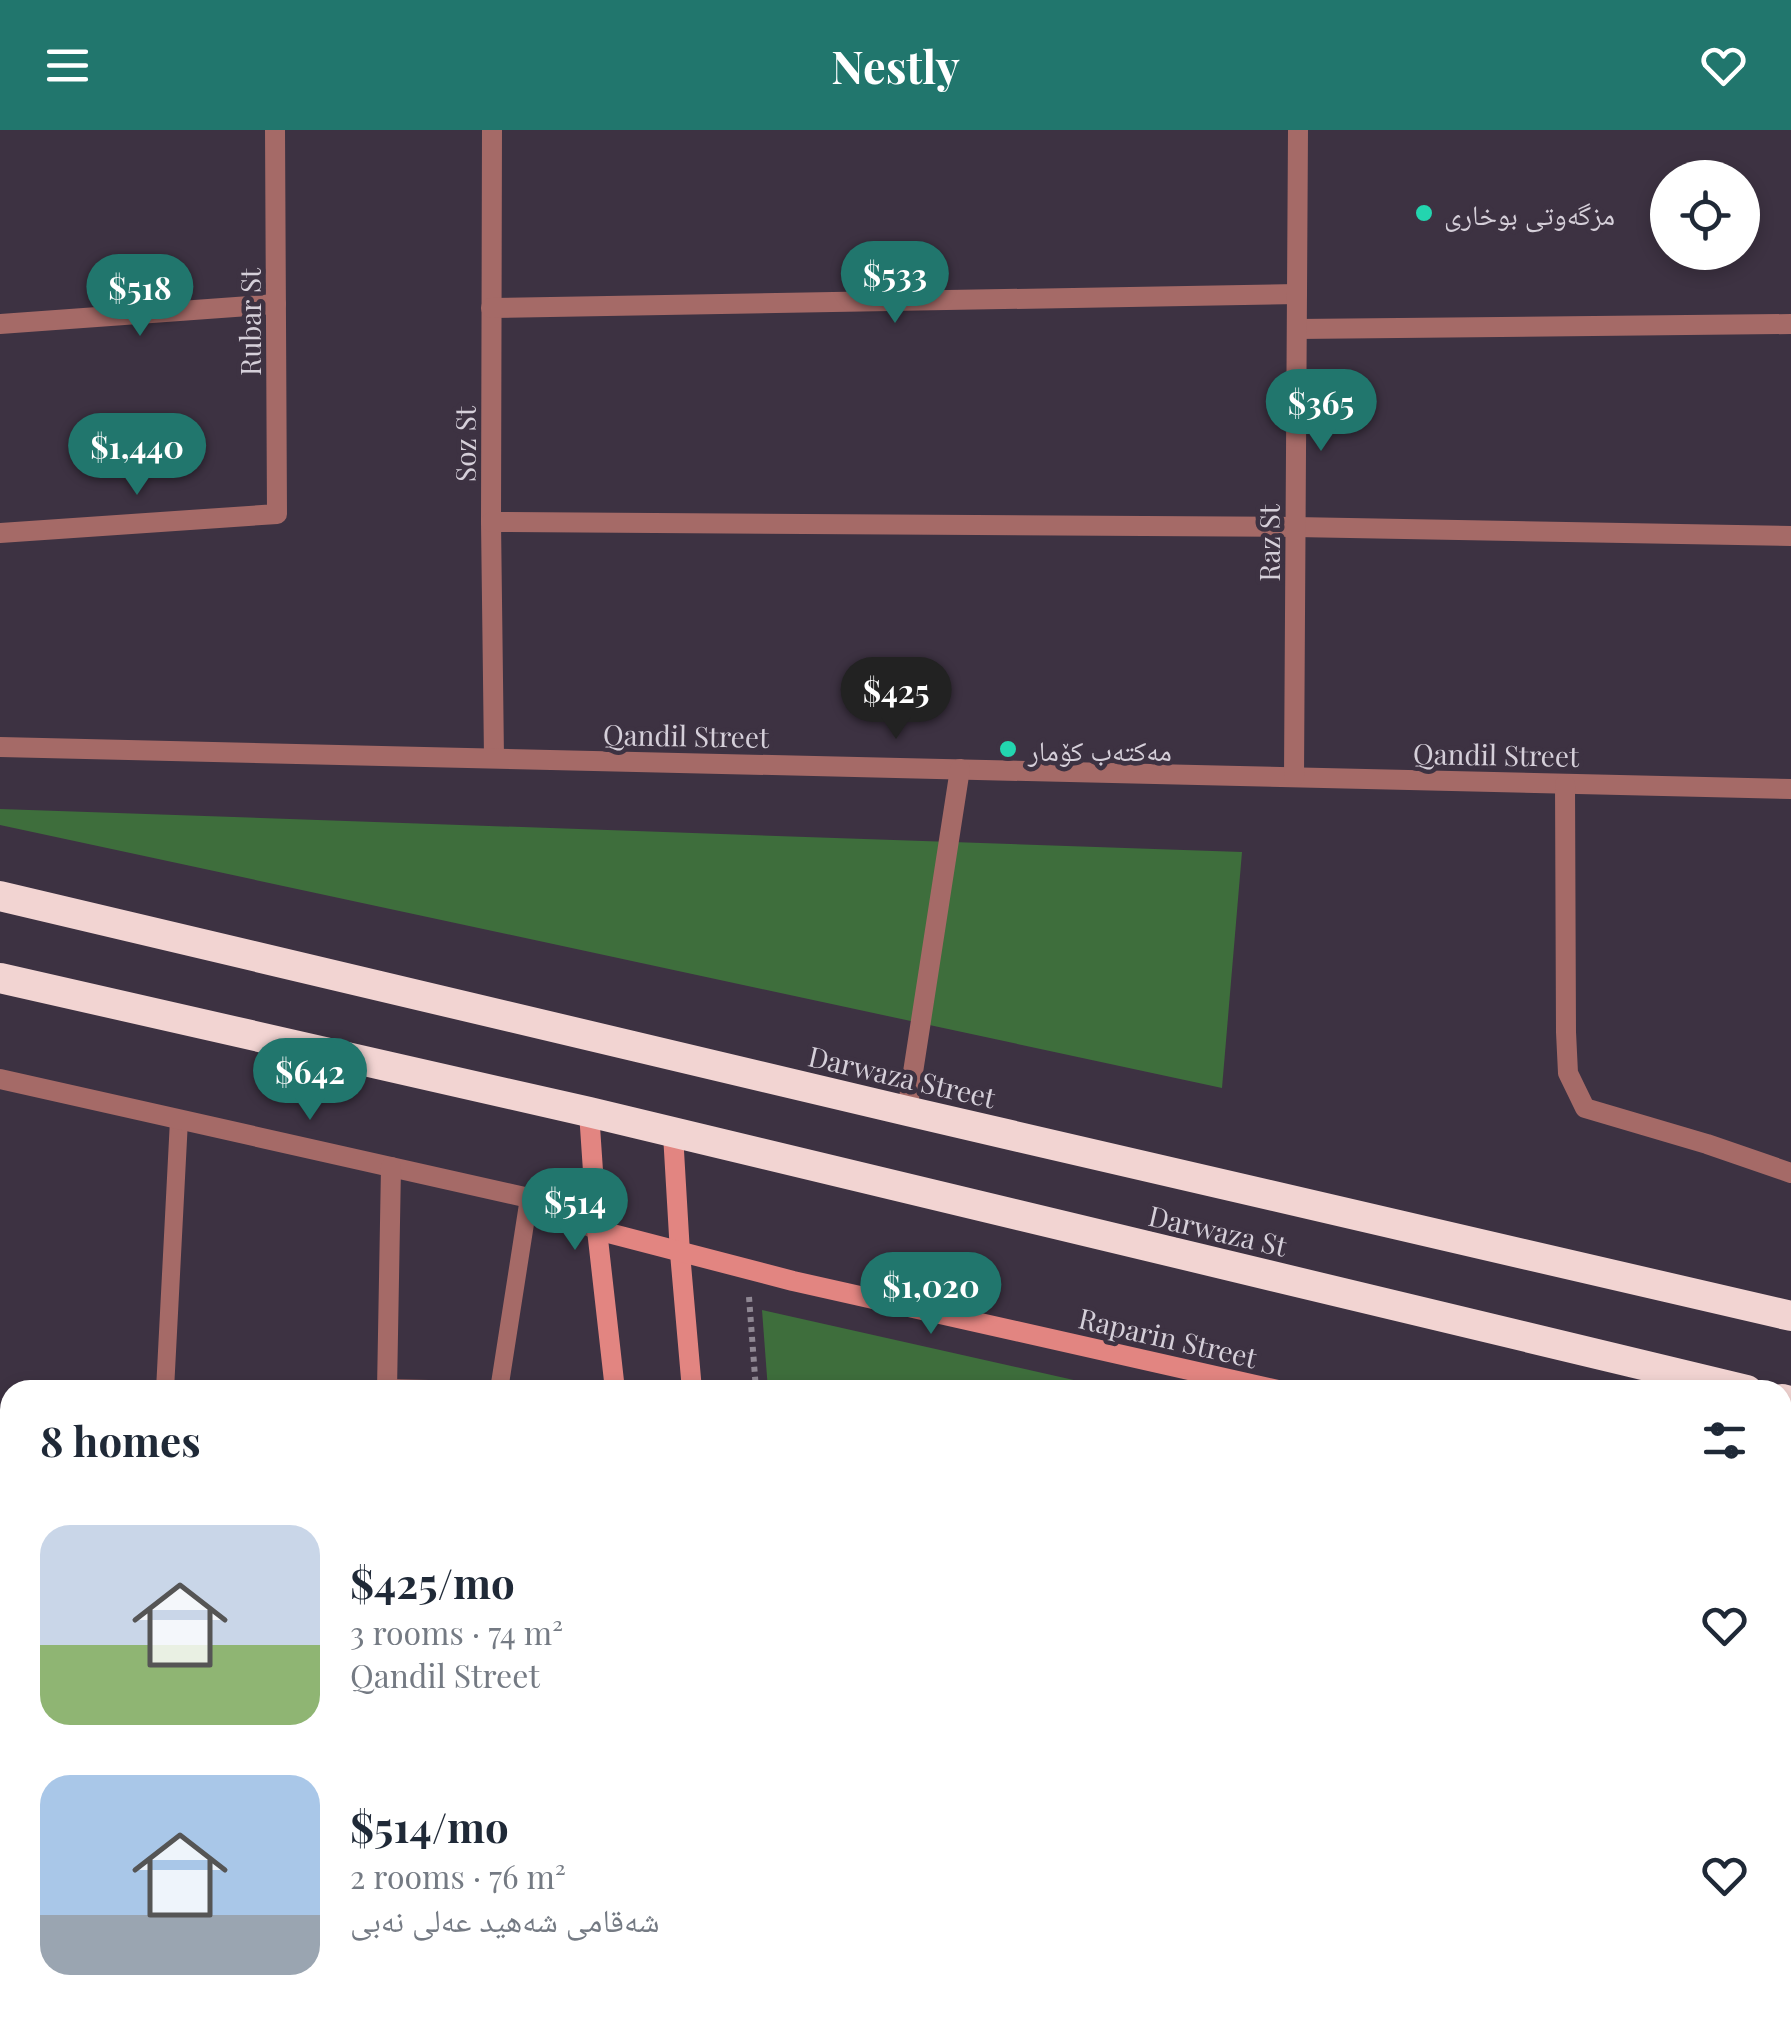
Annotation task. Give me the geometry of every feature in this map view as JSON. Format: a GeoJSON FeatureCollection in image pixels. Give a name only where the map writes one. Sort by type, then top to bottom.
{"type":"FeatureCollection","features":[{"type":"Feature","properties":{"kind":"highway","name":"Darwaza Street"},"geometry":{"type":"LineString","coordinates":[[0,896],[1791,1316]]}},
{"type":"Feature","properties":{"kind":"highway","name":"Darwaza St"},"geometry":{"type":"LineString","coordinates":[[0,978],[588,1112],[1705,1380]]}},
{"type":"Feature","properties":{"kind":"street","name":"Rubar St"},"geometry":{"type":"LineString","coordinates":[[0,532],[277,514],[275,130]]}},
{"type":"Feature","properties":{"kind":"street","name":"Soz St"},"geometry":{"type":"LineString","coordinates":[[492,130],[494,758]]}},
{"type":"Feature","properties":{"kind":"street","name":"Raz St"},"geometry":{"type":"LineString","coordinates":[[1294,777],[1298,130]]}},
{"type":"Feature","properties":{"kind":"street"},"geometry":{"type":"LineString","coordinates":[[491,308],[1297,294]]}},
{"type":"Feature","properties":{"kind":"street"},"geometry":{"type":"LineString","coordinates":[[0,324],[276,304]]}},
{"type":"Feature","properties":{"kind":"street"},"geometry":{"type":"LineString","coordinates":[[1297,329],[1791,324]]}},
{"type":"Feature","properties":{"kind":"street"},"geometry":{"type":"LineString","coordinates":[[491,522],[1791,536]]}},
{"type":"Feature","properties":{"kind":"street","name":"Qandil Street"},"geometry":{"type":"LineString","coordinates":[[0,747],[1791,789]]}},
{"type":"Feature","properties":{"kind":"street"},"geometry":{"type":"LineString","coordinates":[[906,1111],[960,769]]}},
{"type":"Feature","properties":{"kind":"street"},"geometry":{"type":"LineString","coordinates":[[1564,784],[1568,1073],[1585,1108],[1791,1173]]}},
{"type":"Feature","properties":{"kind":"street","name":"Raparin Street"},"geometry":{"type":"LineString","coordinates":[[0,1080],[529,1198],[597,1230],[680,1253],[1234,1380]]}},
{"type":"Feature","properties":{"kind":"street"},"geometry":{"type":"LineString","coordinates":[[588,1112],[615,1380]]}},
{"type":"Feature","properties":{"kind":"street"},"geometry":{"type":"LineString","coordinates":[[673,1134],[691,1380]]}},
{"type":"Feature","properties":{"kind":"street"},"geometry":{"type":"LineString","coordinates":[[387,1380],[391,1167]]}},
{"type":"Feature","properties":{"kind":"lane"},"geometry":{"type":"LineString","coordinates":[[166,1380],[179,1120]]}},
{"type":"Feature","properties":{"kind":"lane"},"geometry":{"type":"LineString","coordinates":[[501,1380],[529,1198]]}},
{"type":"Feature","properties":{"kind":"green space"},"geometry":{"type":"Polygon","coordinates":[[[0,809],[1242,852],[1222,1088],[0,825],[0,809]]]}},
{"type":"Feature","properties":{"kind":"green space"},"geometry":{"type":"Polygon","coordinates":[[[762,1310],[1074,1380],[767,1380],[762,1310]]]}},
{"type":"Feature","properties":{"kind":"place","name":"مزگەوتی بوخاری"},"geometry":{"type":"Point","coordinates":[1424,213]}},
{"type":"Feature","properties":{"kind":"place","name":"مەکتەب کۆمار"},"geometry":{"type":"Point","coordinates":[1008,749]}}]}
